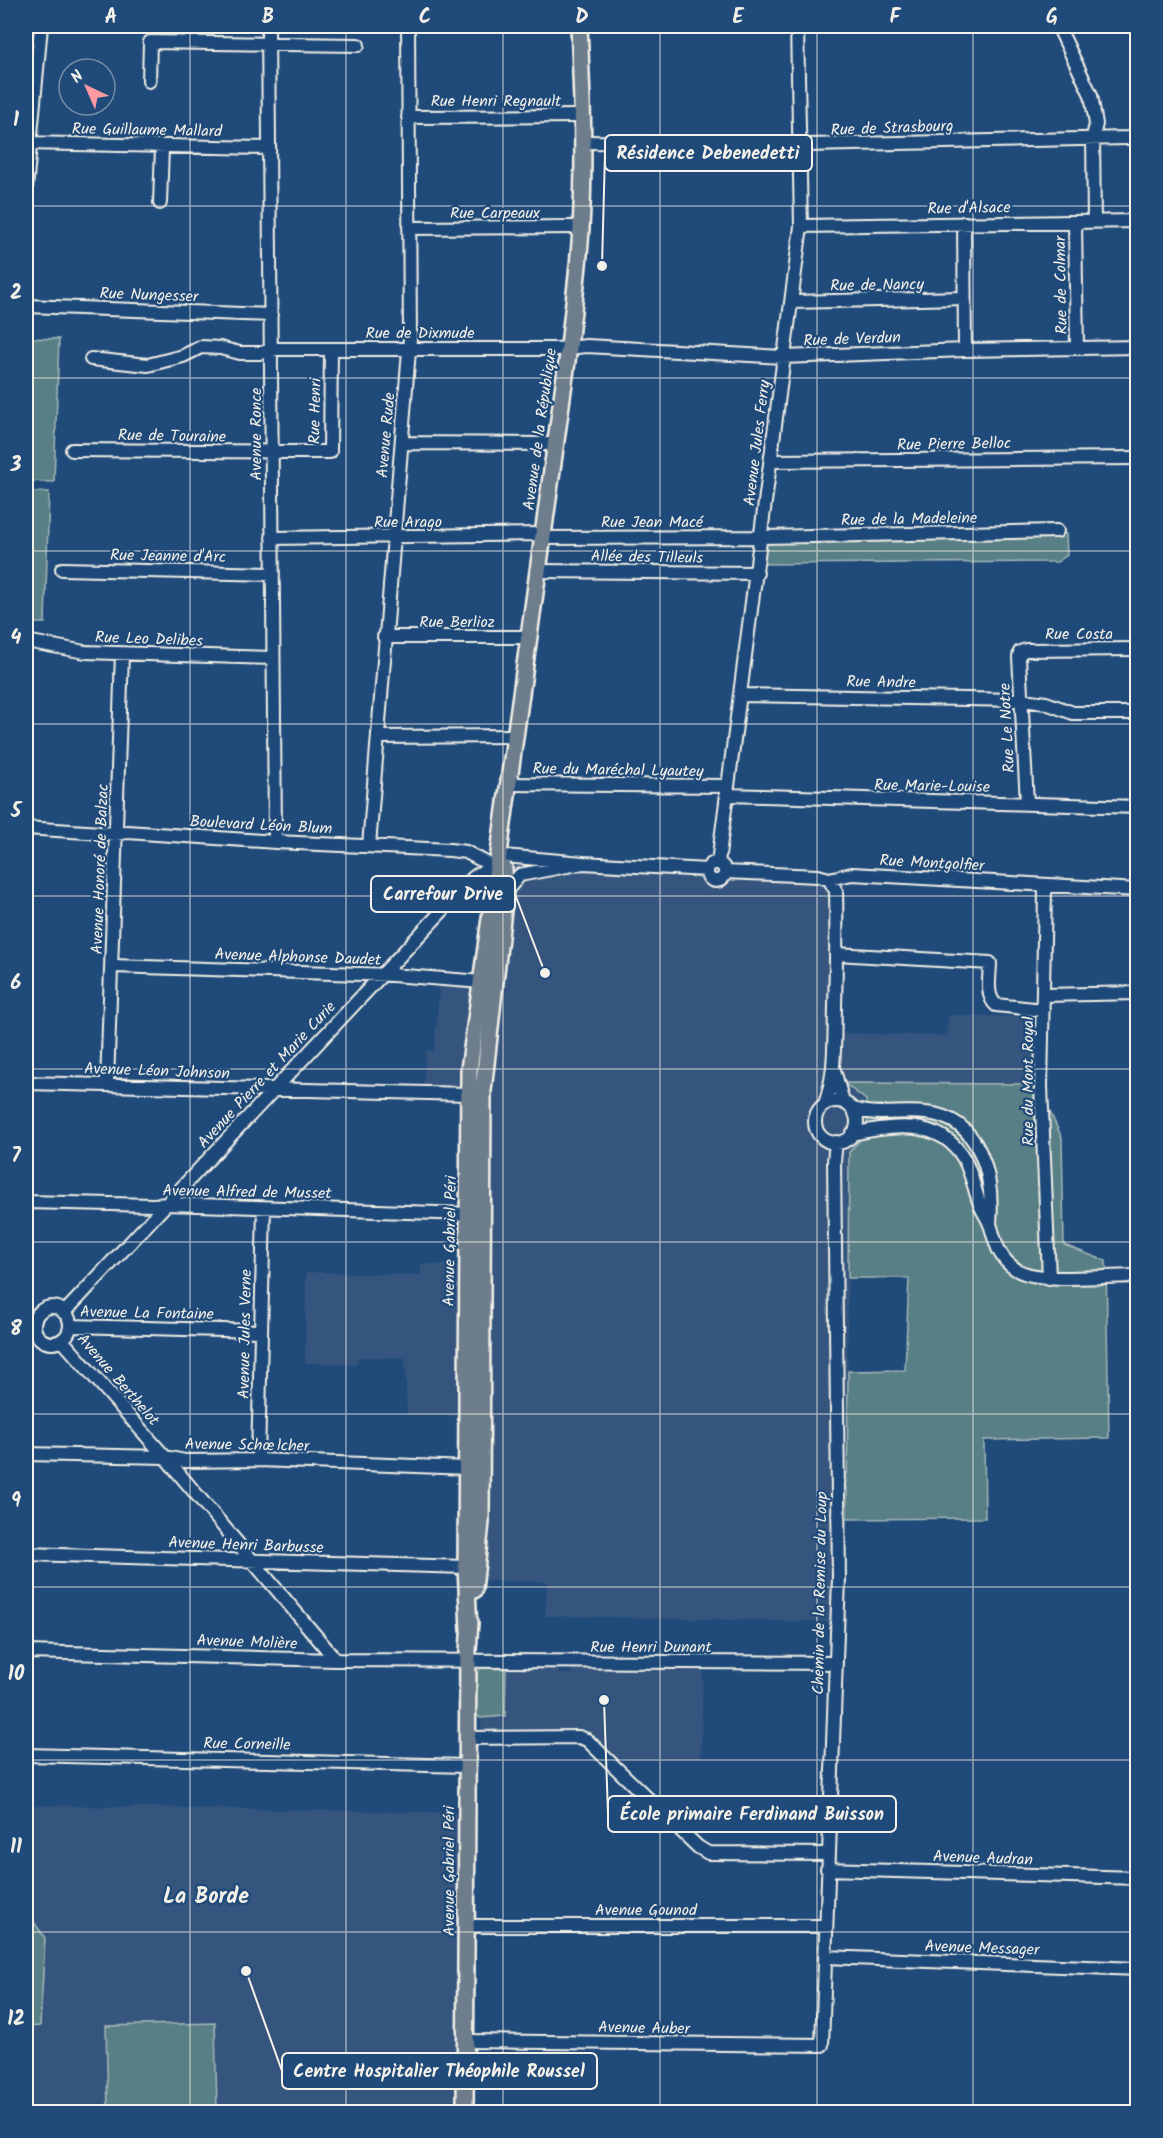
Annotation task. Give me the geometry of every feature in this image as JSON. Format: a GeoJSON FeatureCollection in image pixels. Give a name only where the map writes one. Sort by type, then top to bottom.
{"type":"FeatureCollection","features":[{"type":"Feature","properties":{"kind":"main road","name":"Avenue de la République"},"geometry":{"type":"LineString","coordinates":[[497,860],[556,444],[581,227],[584,142],[579,26]]}},
{"type":"Feature","properties":{"kind":"main road","name":"Avenue Gabriel Péri"},"geometry":{"type":"LineString","coordinates":[[465,2112],[467,1661],[481,1522],[483,1091],[505,892],[497,860]]}},
{"type":"Feature","properties":{"kind":"main road","name":"Avenue Gabriel Péri"},"geometry":{"type":"LineString","coordinates":[[469,1630],[466,1567],[468,1094],[469,1070],[497,860]]}},
{"type":"Feature","properties":{"kind":"street"},"geometry":{"type":"LineString","coordinates":[[26,189],[28,143],[41,26]]}},
{"type":"Feature","properties":{"kind":"street","name":"Avenue Ronce"},"geometry":{"type":"LineString","coordinates":[[268,26],[274,833],[276,842]]}},
{"type":"Feature","properties":{"kind":"street","name":"Avenue Rude"},"geometry":{"type":"LineString","coordinates":[[369,846],[384,637],[409,349],[408,26]]}},
{"type":"Feature","properties":{"kind":"street","name":"Avenue Jules Ferry"},"geometry":{"type":"LineString","coordinates":[[721,867],[727,791],[801,226],[797,26]]}},
{"type":"Feature","properties":{"kind":"street"},"geometry":{"type":"LineString","coordinates":[[1058,26],[1091,95],[1096,123],[1093,137],[1094,222]]}},
{"type":"Feature","properties":{"kind":"street"},"geometry":{"type":"LineString","coordinates":[[149,81],[150,42],[358,45]]}},
{"type":"Feature","properties":{"kind":"street","name":"Rue Henri Regnault"},"geometry":{"type":"LineString","coordinates":[[408,117],[583,116]]}},
{"type":"Feature","properties":{"kind":"street","name":"Rue de Strasbourg"},"geometry":{"type":"LineString","coordinates":[[584,142],[799,144],[1128,138],[1137,135]]}},
{"type":"Feature","properties":{"kind":"street","name":"Rue Guillaume Mallard"},"geometry":{"type":"LineString","coordinates":[[28,143],[268,148]]}},
{"type":"Feature","properties":{"kind":"street"},"geometry":{"type":"LineString","coordinates":[[160,203],[162,147]]}},
{"type":"Feature","properties":{"kind":"street","name":"Rue d'Alsace"},"geometry":{"type":"LineString","coordinates":[[801,226],[1076,223],[1137,220]]}},
{"type":"Feature","properties":{"kind":"street"},"geometry":{"type":"LineString","coordinates":[[964,223],[965,350]]}},
{"type":"Feature","properties":{"kind":"street","name":"Rue de Colmar"},"geometry":{"type":"LineString","coordinates":[[1076,223],[1077,347]]}},
{"type":"Feature","properties":{"kind":"street","name":"Rue Carpeaux"},"geometry":{"type":"LineString","coordinates":[[409,228],[581,227]]}},
{"type":"Feature","properties":{"kind":"street","name":"Rue de Nancy"},"geometry":{"type":"LineString","coordinates":[[792,302],[963,298]]}},
{"type":"Feature","properties":{"kind":"street","name":"Rue Nungesser"},"geometry":{"type":"LineString","coordinates":[[26,306],[271,315]]}},
{"type":"Feature","properties":{"kind":"street","name":"Rue de Verdun"},"geometry":{"type":"LineString","coordinates":[[569,346],[783,357],[965,350],[1137,347]]}},
{"type":"Feature","properties":{"kind":"street","name":"Rue de Dixmude"},"geometry":{"type":"LineString","coordinates":[[91,359],[148,365],[183,356],[201,347],[260,353],[271,350],[557,349],[569,346]]}},
{"type":"Feature","properties":{"kind":"street","name":"Rue Henri"},"geometry":{"type":"LineString","coordinates":[[272,452],[330,452],[332,349]]}},
{"type":"Feature","properties":{"kind":"street"},"geometry":{"type":"LineString","coordinates":[[402,443],[556,444]]}},
{"type":"Feature","properties":{"kind":"street","name":"Rue de Touraine"},"geometry":{"type":"LineString","coordinates":[[72,450],[272,452]]}},
{"type":"Feature","properties":{"kind":"street","name":"Rue Pierre Belloc"},"geometry":{"type":"LineString","coordinates":[[771,461],[1137,458]]}},
{"type":"Feature","properties":{"kind":"street","name":"Rue de la Madeleine"},"geometry":{"type":"LineString","coordinates":[[762,537],[1057,531]]}},
{"type":"Feature","properties":{"kind":"street","name":"Rue Arago"},"geometry":{"type":"LineString","coordinates":[[272,538],[543,536]]}},
{"type":"Feature","properties":{"kind":"street","name":"Rue Jean Macé"},"geometry":{"type":"LineString","coordinates":[[543,536],[762,537]]}},
{"type":"Feature","properties":{"kind":"street","name":"Rue Jeanne d'Arc"},"geometry":{"type":"LineString","coordinates":[[62,569],[273,574]]}},
{"type":"Feature","properties":{"kind":"street","name":"Allée des Tilleuls"},"geometry":{"type":"LineString","coordinates":[[538,571],[757,573]]}},
{"type":"Feature","properties":{"kind":"street","name":"Rue Berlioz"},"geometry":{"type":"LineString","coordinates":[[384,637],[529,637]]}},
{"type":"Feature","properties":{"kind":"street","name":"Rue Leo Delibes"},"geometry":{"type":"LineString","coordinates":[[26,641],[85,652],[273,658]]}},
{"type":"Feature","properties":{"kind":"street","name":"Rue Costa"},"geometry":{"type":"LineString","coordinates":[[1020,652],[1026,650],[1137,649]]}},
{"type":"Feature","properties":{"kind":"street","name":"Rue Le Notre"},"geometry":{"type":"LineString","coordinates":[[1020,652],[1018,657],[1027,803]]}},
{"type":"Feature","properties":{"kind":"street","name":"Avenue Honoré de Balzac"},"geometry":{"type":"LineString","coordinates":[[107,1084],[122,654]]}},
{"type":"Feature","properties":{"kind":"street","name":"Rue Andre"},"geometry":{"type":"LineString","coordinates":[[740,694],[1022,700],[1046,703],[1073,714],[1137,713]]}},
{"type":"Feature","properties":{"kind":"street"},"geometry":{"type":"LineString","coordinates":[[378,737],[515,736]]}},
{"type":"Feature","properties":{"kind":"street","name":"Rue du Maréchal Lyautey"},"geometry":{"type":"LineString","coordinates":[[509,784],[727,791]]}},
{"type":"Feature","properties":{"kind":"street","name":"Rue Marie-Louise"},"geometry":{"type":"LineString","coordinates":[[727,791],[1137,807]]}},
{"type":"Feature","properties":{"kind":"street","name":"Boulevard Léon Blum"},"geometry":{"type":"LineString","coordinates":[[26,828],[466,852],[497,860]]}},
{"type":"Feature","properties":{"kind":"street"},"geometry":{"type":"LineString","coordinates":[[466,852],[472,860],[473,878]]}},
{"type":"Feature","properties":{"kind":"street"},"geometry":{"type":"LineString","coordinates":[[497,860],[583,862],[707,870],[710,865],[721,867]]}},
{"type":"Feature","properties":{"kind":"street","name":"Avenue Pierre et Marie Curie"},"geometry":{"type":"LineString","coordinates":[[64,1313],[473,878],[497,860]]}},
{"type":"Feature","properties":{"kind":"street"},"geometry":{"type":"LineString","coordinates":[[505,892],[520,875],[583,862]]}},
{"type":"Feature","properties":{"kind":"street","name":"Rue Montgolfier"},"geometry":{"type":"LineString","coordinates":[[721,867],[829,879],[852,874],[1137,890]]}},
{"type":"Feature","properties":{"kind":"street"},"geometry":{"type":"LineString","coordinates":[[829,879],[836,891],[833,1069],[825,1104],[816,1116],[816,1127],[826,1140],[836,1142],[848,1139],[857,1122],[833,1069]]}},
{"type":"Feature","properties":{"kind":"street","name":"Rue du Mont Royal"},"geometry":{"type":"LineString","coordinates":[[1048,886],[1045,892],[1041,1086],[1048,1278]]}},
{"type":"Feature","properties":{"kind":"street"},"geometry":{"type":"LineString","coordinates":[[836,954],[990,963],[989,992],[996,1005],[1043,1010]]}},
{"type":"Feature","properties":{"kind":"street","name":"Avenue Alphonse Daudet"},"geometry":{"type":"LineString","coordinates":[[112,966],[381,975],[482,982]]}},
{"type":"Feature","properties":{"kind":"street"},"geometry":{"type":"LineString","coordinates":[[1044,995],[1137,993]]}},
{"type":"Feature","properties":{"kind":"street","name":"Avenue Léon Johnson"},"geometry":{"type":"LineString","coordinates":[[26,1083],[468,1094]]}},
{"type":"Feature","properties":{"kind":"street"},"geometry":{"type":"LineString","coordinates":[[825,1104],[831,1102],[868,1114],[931,1113],[951,1120],[964,1129],[980,1150],[987,1169],[992,1203],[990,1224]]}},
{"type":"Feature","properties":{"kind":"street"},"geometry":{"type":"LineString","coordinates":[[852,1134],[918,1127],[942,1135],[964,1159],[999,1252],[1012,1267],[1029,1275],[1048,1278],[1137,1276]]}},
{"type":"Feature","properties":{"kind":"street","name":"Chemin de la Remise du Loup"},"geometry":{"type":"LineString","coordinates":[[822,2045],[838,1578],[834,1161],[836,1142]]}},
{"type":"Feature","properties":{"kind":"street","name":"Avenue Alfred de Musset"},"geometry":{"type":"LineString","coordinates":[[26,1202],[168,1204],[468,1214]]}},
{"type":"Feature","properties":{"kind":"street","name":"Avenue Jules Verne"},"geometry":{"type":"LineString","coordinates":[[258,1460],[264,1209]]}},
{"type":"Feature","properties":{"kind":"street"},"geometry":{"type":"LineString","coordinates":[[46,1308],[54,1308],[64,1313],[70,1326],[62,1340],[51,1343],[42,1341],[30,1325],[38,1313],[46,1308]]}},
{"type":"Feature","properties":{"kind":"street","name":"Avenue La Fontaine"},"geometry":{"type":"LineString","coordinates":[[70,1326],[260,1331]]}},
{"type":"Feature","properties":{"kind":"street","name":"Avenue Berthelot"},"geometry":{"type":"LineString","coordinates":[[62,1340],[165,1457],[336,1660]]}},
{"type":"Feature","properties":{"kind":"street","name":"Avenue Schœlcher"},"geometry":{"type":"LineString","coordinates":[[26,1454],[165,1457],[185,1461],[258,1460],[468,1468]]}},
{"type":"Feature","properties":{"kind":"street","name":"Avenue Henri Barbusse"},"geometry":{"type":"LineString","coordinates":[[26,1554],[466,1567]]}},
{"type":"Feature","properties":{"kind":"street","name":"Avenue Molière"},"geometry":{"type":"LineString","coordinates":[[26,1652],[467,1661]]}},
{"type":"Feature","properties":{"kind":"street","name":"Rue Henri Dunant"},"geometry":{"type":"LineString","coordinates":[[467,1661],[835,1663]]}},
{"type":"Feature","properties":{"kind":"street"},"geometry":{"type":"LineString","coordinates":[[468,1738],[579,1737],[587,1740],[708,1853],[828,1854]]}},
{"type":"Feature","properties":{"kind":"street","name":"Rue Corneille"},"geometry":{"type":"LineString","coordinates":[[26,1755],[467,1766]]}},
{"type":"Feature","properties":{"kind":"street","name":"Avenue Audran"},"geometry":{"type":"LineString","coordinates":[[827,1869],[1137,1878]]}},
{"type":"Feature","properties":{"kind":"street","name":"Avenue Gounod"},"geometry":{"type":"LineString","coordinates":[[466,1926],[826,1926]]}},
{"type":"Feature","properties":{"kind":"street","name":"Avenue Messager"},"geometry":{"type":"LineString","coordinates":[[825,1957],[1137,1969]]}},
{"type":"Feature","properties":{"kind":"street","name":"Avenue Auber"},"geometry":{"type":"LineString","coordinates":[[465,2041],[822,2045]]}},
{"type":"Feature","properties":{"kind":"shaded area"},"geometry":{"type":"Polygon","coordinates":[[[493,859],[846,871],[840,1033],[947,1036],[948,1015],[1036,1017],[1037,1084],[845,1083],[866,1100],[868,1138],[849,1152],[846,1575],[839,1578],[841,1622],[545,1616],[547,1582],[482,1581],[472,1417],[407,1415],[405,1358],[358,1357],[357,1365],[305,1363],[306,1272],[420,1275],[421,1264],[465,1265],[461,1086],[423,1086],[426,1050],[434,1051],[440,979],[477,979],[493,859]]]}},
{"type":"Feature","properties":{"kind":"shaded area"},"geometry":{"type":"Polygon","coordinates":[[[558,1668],[559,1674],[572,1674],[571,1669],[703,1669],[701,1758],[612,1758],[586,1731],[482,1733],[480,1718],[505,1716],[506,1669],[558,1668]]]}},
{"type":"Feature","properties":{"kind":"shaded area"},"geometry":{"type":"Polygon","coordinates":[[[26,1805],[467,1813],[463,2112],[26,2112],[26,1805]]]}},
{"type":"Feature","properties":{"kind":"green space"},"geometry":{"type":"Polygon","coordinates":[[[26,338],[59,339],[54,482],[26,481],[26,338]]]}},
{"type":"Feature","properties":{"kind":"green space"},"geometry":{"type":"Polygon","coordinates":[[[26,492],[49,492],[45,623],[26,623],[26,492]]]}},
{"type":"Feature","properties":{"kind":"green space"},"geometry":{"type":"Polygon","coordinates":[[[1057,531],[1066,534],[1067,555],[1057,562],[758,564],[762,537],[1057,531]]]}},
{"type":"Feature","properties":{"kind":"green space"},"geometry":{"type":"Polygon","coordinates":[[[844,1083],[1037,1084],[1062,1138],[1064,1245],[1106,1261],[1109,1438],[984,1440],[985,1518],[847,1519],[848,1371],[905,1370],[909,1278],[848,1278],[849,1152],[861,1139],[868,1137],[866,1100],[844,1083]]]}},
{"type":"Feature","properties":{"kind":"green space"},"geometry":{"type":"Polygon","coordinates":[[[482,1668],[506,1669],[505,1716],[480,1718],[476,1714],[477,1672],[482,1668]]]}},
{"type":"Feature","properties":{"kind":"green space"},"geometry":{"type":"Polygon","coordinates":[[[26,1888],[27,1912],[45,1938],[40,2026],[26,2027],[26,1888]]]}},
{"type":"Feature","properties":{"kind":"green space"},"geometry":{"type":"Polygon","coordinates":[[[215,2023],[217,2112],[108,2112],[106,2026],[215,2023]]]}},
{"type":"Feature","properties":{"kind":"place","name":"Résidence Debenedetti"},"geometry":{"type":"Point","coordinates":[602,266]}},
{"type":"Feature","properties":{"kind":"place","name":"Carrefour Drive"},"geometry":{"type":"Point","coordinates":[545,973]}},
{"type":"Feature","properties":{"kind":"place","name":"École primaire Ferdinand Buisson"},"geometry":{"type":"Point","coordinates":[604,1700]}},
{"type":"Feature","properties":{"kind":"place","name":"Centre Hospitalier Théophile Roussel"},"geometry":{"type":"Point","coordinates":[246,1971]}},
{"type":"Feature","properties":{"kind":"district","name":"La Borde"},"geometry":{"type":"Point","coordinates":[206,1895]}}]}
